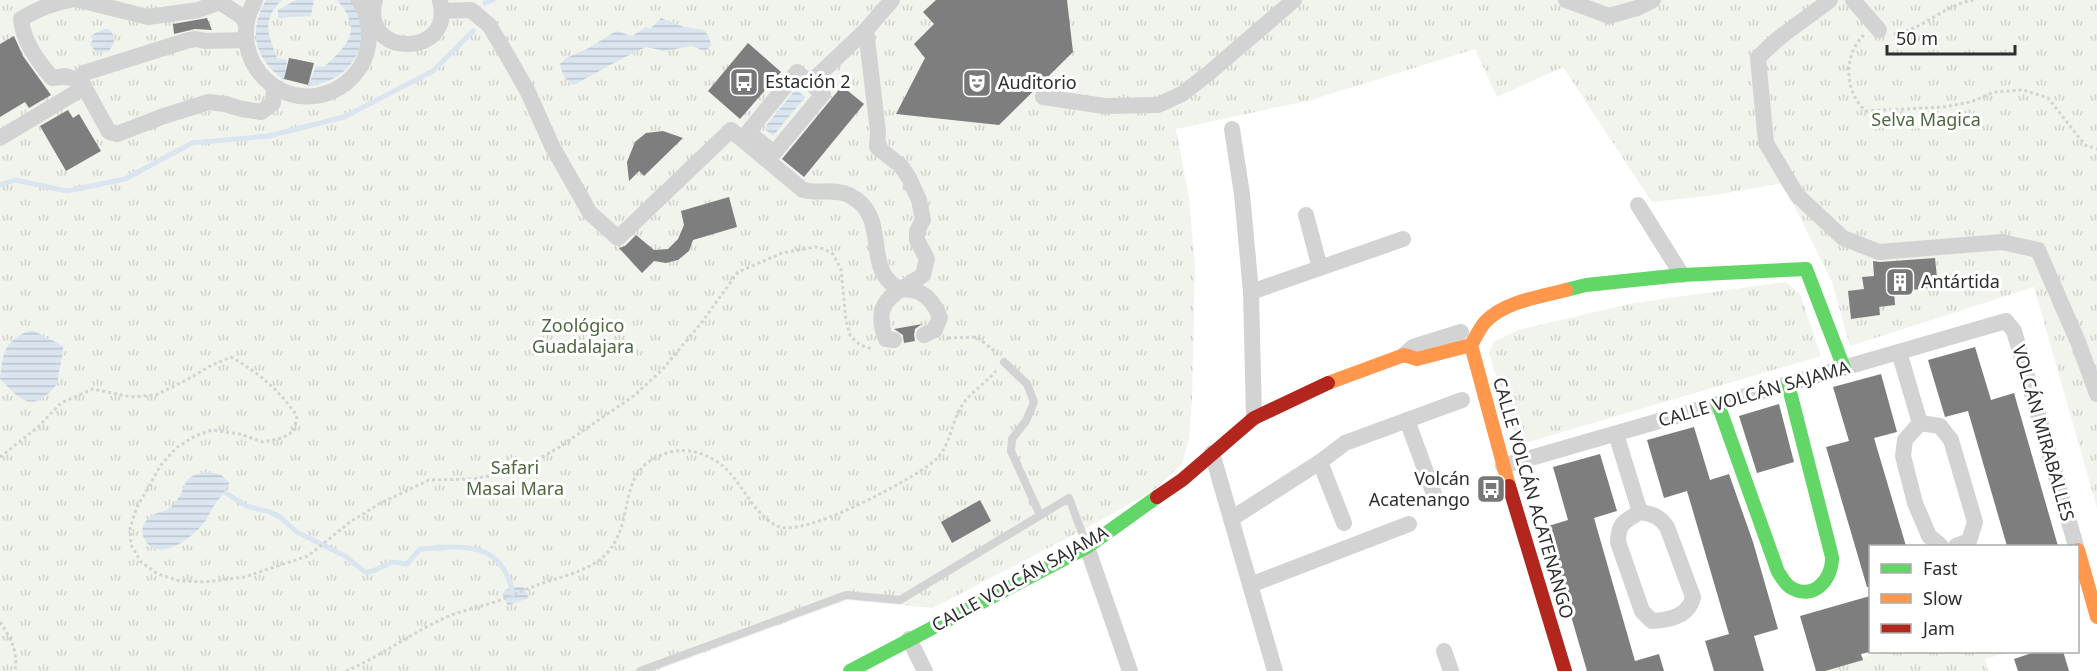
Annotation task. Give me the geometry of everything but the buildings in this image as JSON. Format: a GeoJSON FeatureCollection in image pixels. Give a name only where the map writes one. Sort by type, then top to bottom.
{"type":"FeatureCollection","features":[{"type":"Feature","properties":{"kind":"street"},"geometry":{"type":"LineString","coordinates":[[70,0],[41,7],[21,19],[22,29],[29,47],[52,78],[65,76],[83,84]]}},
{"type":"Feature","properties":{"kind":"street"},"geometry":{"type":"LineString","coordinates":[[79,0],[148,17],[198,10],[220,3],[247,20]]}},
{"type":"Feature","properties":{"kind":"street"},"geometry":{"type":"LineString","coordinates":[[255,0],[247,20],[246,40],[253,65],[274,87],[301,96],[317,96],[336,90],[352,78],[363,62],[368,48],[375,0]]}},
{"type":"Feature","properties":{"kind":"street"},"geometry":{"type":"LineString","coordinates":[[359,0],[380,31],[395,43],[405,45],[417,44],[426,40],[436,30],[440,22],[441,6],[471,10],[489,25],[528,92],[552,146],[590,213],[618,238],[731,130],[758,146],[774,153],[823,94],[797,72],[748,132],[758,146],[803,190],[838,191],[850,195],[864,205],[876,234],[881,271],[898,290],[914,291],[934,303],[940,318],[931,338]]}},
{"type":"Feature","properties":{"kind":"street"},"geometry":{"type":"LineString","coordinates":[[810,83],[866,30],[892,0]]}},
{"type":"Feature","properties":{"kind":"street"},"geometry":{"type":"LineString","coordinates":[[1043,97],[1104,106],[1158,105],[1182,94],[1294,0]]}},
{"type":"Feature","properties":{"kind":"street"},"geometry":{"type":"LineString","coordinates":[[1566,0],[1609,16],[1637,8],[1653,0]]}},
{"type":"Feature","properties":{"kind":"street"},"geometry":{"type":"LineString","coordinates":[[1830,0],[1776,39],[1758,58],[1766,143],[1797,195],[1843,238],[1879,252],[2002,242],[2038,250],[2078,342],[2097,394]]}},
{"type":"Feature","properties":{"kind":"street"},"geometry":{"type":"LineString","coordinates":[[1853,0],[1879,30]]}},
{"type":"Feature","properties":{"kind":"street"},"geometry":{"type":"LineString","coordinates":[[866,30],[878,132],[877,147],[901,166],[919,200],[923,220],[917,231],[917,240],[927,259],[923,275],[898,290],[886,301],[880,326],[886,339],[894,340]]}},
{"type":"Feature","properties":{"kind":"street"},"geometry":{"type":"LineString","coordinates":[[246,40],[189,40],[84,73],[83,84],[109,132],[117,134],[209,102],[261,112],[273,103],[274,87]]}},
{"type":"Feature","properties":{"kind":"street"},"geometry":{"type":"LineString","coordinates":[[0,138],[83,84]]}},
{"type":"Feature","properties":{"kind":"street"},"geometry":{"type":"LineString","coordinates":[[1232,129],[1242,194],[1251,292],[1254,418]]}},
{"type":"Feature","properties":{"kind":"street"},"geometry":{"type":"LineString","coordinates":[[1638,205],[1682,275]]}},
{"type":"Feature","properties":{"kind":"street"},"geometry":{"type":"LineString","coordinates":[[1306,215],[1320,268]]}},
{"type":"Feature","properties":{"kind":"street"},"geometry":{"type":"LineString","coordinates":[[1251,292],[1403,239]]}},
{"type":"Feature","properties":{"kind":"street"},"geometry":{"type":"LineString","coordinates":[[1404,355],[1413,347],[1469,338],[1497,312],[1514,304],[1586,285],[1682,275],[1806,269],[1844,368]]}},
{"type":"Feature","properties":{"kind":"street","name":"CALLE VOLCÁN SAJAMA"},"geometry":{"type":"LineString","coordinates":[[1503,466],[2006,321]]}},
{"type":"Feature","properties":{"kind":"street","name":"VOLCÁN MIRABALLES"},"geometry":{"type":"LineString","coordinates":[[2006,321],[2014,332],[2076,545]]}},
{"type":"Feature","properties":{"kind":"street","name":"CALLE VOLCÁN ACATENANGO"},"geometry":{"type":"LineString","coordinates":[[1469,338],[1503,466],[1565,671]]}},
{"type":"Feature","properties":{"kind":"street"},"geometry":{"type":"LineString","coordinates":[[1899,352],[1920,423]]}},
{"type":"Feature","properties":{"kind":"street","name":"CALLE VOLCÁN SAJAMA"},"geometry":{"type":"LineString","coordinates":[[850,671],[1087,547],[1182,480],[1254,418],[1333,381],[1404,355]]}},
{"type":"Feature","properties":{"kind":"street"},"geometry":{"type":"LineString","coordinates":[[1718,404],[1778,572],[1788,586],[1798,591],[1810,591],[1825,584],[1832,571],[1832,557],[1788,384]]}},
{"type":"Feature","properties":{"kind":"street"},"geometry":{"type":"LineString","coordinates":[[1231,519],[1320,462],[1345,443],[1462,400]]}},
{"type":"Feature","properties":{"kind":"street"},"geometry":{"type":"LineString","coordinates":[[1407,420],[1434,494]]}},
{"type":"Feature","properties":{"kind":"street"},"geometry":{"type":"LineString","coordinates":[[1920,423],[1905,440],[1903,456],[1915,503],[1925,528],[1929,536],[1940,545]]}},
{"type":"Feature","properties":{"kind":"street"},"geometry":{"type":"LineString","coordinates":[[1920,423],[1940,426],[1951,440],[1975,522],[1969,541],[1959,545]]}},
{"type":"Feature","properties":{"kind":"street"},"geometry":{"type":"LineString","coordinates":[[1616,434],[1640,512]]}},
{"type":"Feature","properties":{"kind":"street"},"geometry":{"type":"LineString","coordinates":[[1212,453],[1275,671]]}},
{"type":"Feature","properties":{"kind":"street"},"geometry":{"type":"LineString","coordinates":[[1320,462],[1344,523]]}},
{"type":"Feature","properties":{"kind":"street"},"geometry":{"type":"LineString","coordinates":[[1640,512],[1654,514],[1667,527],[1694,597],[1692,605],[1686,612],[1667,621],[1652,621],[1642,611],[1618,542],[1618,532],[1624,522],[1640,512]]}},
{"type":"Feature","properties":{"kind":"street"},"geometry":{"type":"LineString","coordinates":[[1250,585],[1409,524]]}},
{"type":"Feature","properties":{"kind":"street"},"geometry":{"type":"LineString","coordinates":[[1087,547],[1130,671]]}},
{"type":"Feature","properties":{"kind":"street","name":"VOLCÁN MIRABALLES"},"geometry":{"type":"LineString","coordinates":[[2079,555],[2097,617]]}},
{"type":"Feature","properties":{"kind":"street"},"geometry":{"type":"LineString","coordinates":[[909,639],[925,671]]}},
{"type":"Feature","properties":{"kind":"street"},"geometry":{"type":"LineString","coordinates":[[1444,651],[1451,671]]}},
{"type":"Feature","properties":{"kind":"lane"},"geometry":{"type":"LineString","coordinates":[[1004,362],[1027,384],[1034,402],[1026,421],[1012,439],[1011,451],[1040,515]]}},
{"type":"Feature","properties":{"kind":"lane"},"geometry":{"type":"LineString","coordinates":[[640,671],[846,595],[900,600],[1069,498],[1087,547]]}},
{"type":"Feature","properties":{"kind":"path"},"geometry":{"type":"LineString","coordinates":[[1974,0],[1936,16],[1917,27],[1895,34],[1879,30],[1863,36],[1854,48],[1848,64],[1851,88],[1856,103],[1866,111],[1943,107],[1971,102],[1994,92],[2023,90],[2048,98],[2085,146],[2097,150]]}},
{"type":"Feature","properties":{"kind":"path"},"geometry":{"type":"LineString","coordinates":[[0,457],[37,428],[61,403],[93,389],[131,397],[156,395],[231,357],[250,368],[286,400],[297,416],[294,430],[282,438],[263,442],[240,434],[212,430],[195,436],[176,448],[160,465],[137,507],[130,528],[131,545],[141,562],[158,574],[169,578],[205,582],[244,577],[308,556],[350,522],[379,504],[429,480],[473,479],[519,470],[558,448],[635,394],[662,370],[702,322],[738,272],[782,253],[815,247],[833,254],[841,269],[846,321],[850,335],[865,347],[878,350]]}},
{"type":"Feature","properties":{"kind":"path"},"geometry":{"type":"LineString","coordinates":[[346,671],[454,615],[504,599],[580,570],[601,559],[614,545],[625,519],[635,476],[645,464],[660,455],[679,450],[696,451],[728,472],[765,517],[779,527],[797,528],[850,509],[933,462],[945,449],[954,422],[966,400],[1004,362],[996,350],[977,337],[931,338]]}},
{"type":"Feature","properties":{"kind":"path"},"geometry":{"type":"LineString","coordinates":[[0,622],[11,638],[17,658],[15,671]]}},
{"type":"Feature","properties":{"kind":"green space","name":"Zoológico Guadalajara"},"geometry":{"type":"Polygon","coordinates":[[[0,0],[2097,0],[2097,508],[2034,287],[1850,346],[1832,282],[1783,183],[1716,195],[1652,202],[1563,67],[1497,97],[1475,49],[1311,100],[1176,129],[1189,198],[1195,266],[1192,400],[1189,438],[1182,464],[1154,490],[933,608],[847,600],[655,671],[0,671],[0,0]]]}},
{"type":"Feature","properties":{"kind":"green space"},"geometry":{"type":"Polygon","coordinates":[[[1786,282],[1800,294],[1821,356],[1518,445],[1489,353],[1494,342],[1518,330],[1634,303],[1786,282]]]}},
{"type":"Feature","properties":{"kind":"green space"},"geometry":{"type":"Polygon","coordinates":[[[1878,653],[2006,653],[1985,659],[1988,671],[1816,671],[1878,653]]]}},
{"type":"Feature","properties":{"kind":"shaded area"},"geometry":{"type":"Polygon","coordinates":[[[266,0],[282,0],[271,14],[268,28],[277,58],[287,60],[284,80],[266,63],[257,44],[257,23],[266,0]]]}},
{"type":"Feature","properties":{"kind":"shaded area"},"geometry":{"type":"Polygon","coordinates":[[[296,0],[314,0],[311,16],[278,18],[278,10],[296,0]]]}},
{"type":"Feature","properties":{"kind":"shaded area"},"geometry":{"type":"Polygon","coordinates":[[[337,0],[351,0],[362,29],[361,43],[348,67],[337,76],[324,83],[308,86],[316,66],[324,67],[346,44],[350,36],[349,20],[337,0]]]}},
{"type":"Feature","properties":{"kind":"shaded area"},"geometry":{"type":"Polygon","coordinates":[[[661,18],[684,27],[704,30],[711,45],[707,50],[692,46],[664,51],[646,47],[574,85],[564,76],[560,64],[566,58],[587,49],[616,31],[632,36],[646,27],[650,29],[661,18]]]}},
{"type":"Feature","properties":{"kind":"shaded area"},"geometry":{"type":"Polygon","coordinates":[[[109,29],[114,36],[114,43],[109,51],[97,54],[90,44],[93,40],[90,36],[109,29]]]}},
{"type":"Feature","properties":{"kind":"shaded area"},"geometry":{"type":"Polygon","coordinates":[[[796,89],[805,97],[773,136],[764,128],[796,89]]]}},
{"type":"Feature","properties":{"kind":"shaded area"},"geometry":{"type":"Polygon","coordinates":[[[32,330],[63,346],[58,383],[41,399],[28,401],[21,399],[0,379],[2,361],[10,343],[32,330]]]}},
{"type":"Feature","properties":{"kind":"shaded area"},"geometry":{"type":"Polygon","coordinates":[[[210,472],[221,475],[229,482],[203,524],[174,547],[157,549],[149,546],[142,534],[146,521],[173,505],[188,479],[210,472]]]}},
{"type":"Feature","properties":{"kind":"shaded area"},"geometry":{"type":"Polygon","coordinates":[[[514,587],[524,587],[529,598],[508,605],[502,594],[514,587]]]}},
{"type":"Feature","properties":{"kind":"waterway"},"geometry":{"type":"LineString","coordinates":[[485,3],[493,0]]}},
{"type":"Feature","properties":{"kind":"waterway"},"geometry":{"type":"LineString","coordinates":[[0,185],[15,180],[67,191],[125,179],[192,143],[269,136],[344,117],[433,71],[473,31]]}},
{"type":"Feature","properties":{"kind":"waterway"},"geometry":{"type":"LineString","coordinates":[[226,493],[246,506],[280,517],[297,532],[345,556],[365,572],[373,571],[392,562],[407,564],[420,549],[451,547],[479,550],[491,555],[500,564],[508,577],[513,594]]}},
{"type":"Feature","properties":{"kind":"traffic: fast"},"geometry":{"type":"LineString","coordinates":[[1566,290],[1586,285],[1682,275],[1806,269],[1844,368]]}},
{"type":"Feature","properties":{"kind":"traffic: fast"},"geometry":{"type":"LineString","coordinates":[[1718,404],[1778,572],[1790,587],[1798,591],[1814,590],[1820,586],[1829,573],[1832,557],[1788,384]]}},
{"type":"Feature","properties":{"kind":"traffic: fast"},"geometry":{"type":"LineString","coordinates":[[850,671],[1087,547],[1157,497]]}},
{"type":"Feature","properties":{"kind":"traffic: slow"},"geometry":{"type":"LineString","coordinates":[[1509,486],[1471,345],[1484,323],[1494,314],[1513,304],[1566,290]]}},
{"type":"Feature","properties":{"kind":"traffic: slow"},"geometry":{"type":"LineString","coordinates":[[1328,383],[1404,355],[1417,359],[1471,345]]}},
{"type":"Feature","properties":{"kind":"traffic: slow"},"geometry":{"type":"LineString","coordinates":[[2079,554],[2097,617]]}},
{"type":"Feature","properties":{"kind":"traffic: jam"},"geometry":{"type":"LineString","coordinates":[[1157,497],[1182,480],[1254,418],[1328,383]]}},
{"type":"Feature","properties":{"kind":"traffic: jam"},"geometry":{"type":"LineString","coordinates":[[1509,486],[1565,671]]}},
{"type":"Feature","properties":{"kind":"place","name":"Estación 2"},"geometry":{"type":"Point","coordinates":[744,82]}},
{"type":"Feature","properties":{"kind":"place","name":"Auditorio"},"geometry":{"type":"Point","coordinates":[977,83]}},
{"type":"Feature","properties":{"kind":"place","name":"Antártida"},"geometry":{"type":"Point","coordinates":[1900,282]}},
{"type":"Feature","properties":{"kind":"place","name":"Volcán Acatenango"},"geometry":{"type":"Point","coordinates":[1491,489]}},
{"type":"Feature","properties":{"kind":"park label","name":"Selva Magica"},"geometry":{"type":"Point","coordinates":[1926,120]}},
{"type":"Feature","properties":{"kind":"park label","name":"Safari Masai Mara"},"geometry":{"type":"Point","coordinates":[515,478]}}]}
